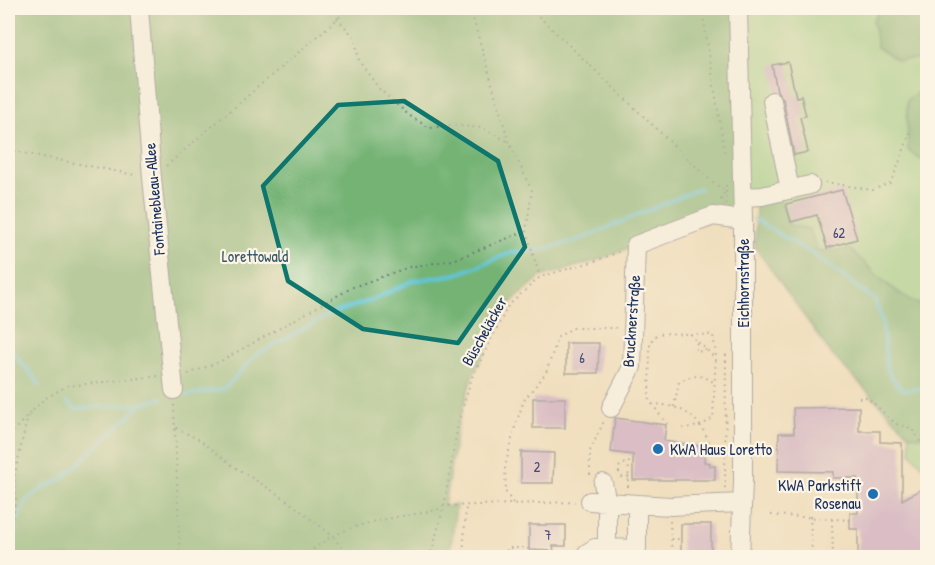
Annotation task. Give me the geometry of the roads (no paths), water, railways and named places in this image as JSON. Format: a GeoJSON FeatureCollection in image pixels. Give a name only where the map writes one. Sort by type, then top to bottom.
{"type":"FeatureCollection","features":[{"type":"Feature","properties":{"kind":"street","name":"Fontainebleau-Allee"},"geometry":{"type":"LineString","coordinates":[[139,8],[152,178],[173,382]]}},
{"type":"Feature","properties":{"kind":"street","name":"Eichhornstraße"},"geometry":{"type":"LineString","coordinates":[[738,8],[743,198],[728,218],[742,503],[740,558]]}},
{"type":"Feature","properties":{"kind":"street"},"geometry":{"type":"LineString","coordinates":[[772,101],[790,190]]}},
{"type":"Feature","properties":{"kind":"street"},"geometry":{"type":"LineString","coordinates":[[743,198],[762,196],[810,184]]}},
{"type":"Feature","properties":{"kind":"street","name":"Brucknerstraße"},"geometry":{"type":"LineString","coordinates":[[611,408],[632,367],[636,245],[728,218]]}},
{"type":"Feature","properties":{"kind":"street"},"geometry":{"type":"LineString","coordinates":[[597,479],[607,548]]}},
{"type":"Feature","properties":{"kind":"street"},"geometry":{"type":"LineString","coordinates":[[599,502],[670,506],[742,503]]}},
{"type":"Feature","properties":{"kind":"street"},"geometry":{"type":"LineString","coordinates":[[586,555],[596,548],[637,549],[633,505]]}},
{"type":"Feature","properties":{"kind":"waterway"},"geometry":{"type":"LineString","coordinates":[[187,395],[224,389],[256,355],[330,314],[375,299],[412,281],[457,274],[513,252],[541,250],[579,240],[700,188]]}},
{"type":"Feature","properties":{"kind":"waterway"},"geometry":{"type":"LineString","coordinates":[[754,219],[816,256],[875,300],[882,320],[887,370],[899,387],[905,390],[928,388]]}},
{"type":"Feature","properties":{"kind":"waterway"},"geometry":{"type":"LineString","coordinates":[[8,346],[40,385]]}},
{"type":"Feature","properties":{"kind":"waterway"},"geometry":{"type":"LineString","coordinates":[[67,402],[75,409],[142,404],[162,398]]}},
{"type":"Feature","properties":{"kind":"waterway"},"geometry":{"type":"LineString","coordinates":[[11,558],[16,522],[26,501],[43,488],[62,479],[142,404]]}},
{"type":"Feature","properties":{"kind":"place","name":"KWA Haus Loretto"},"geometry":{"type":"Point","coordinates":[658,449]}},
{"type":"Feature","properties":{"kind":"place","name":"KWA Parkstift Rosenau"},"geometry":{"type":"Point","coordinates":[873,494]}},
{"type":"Feature","properties":{"kind":"park label","name":"Lorettowald"},"geometry":{"type":"Point","coordinates":[255,256]}}]}
